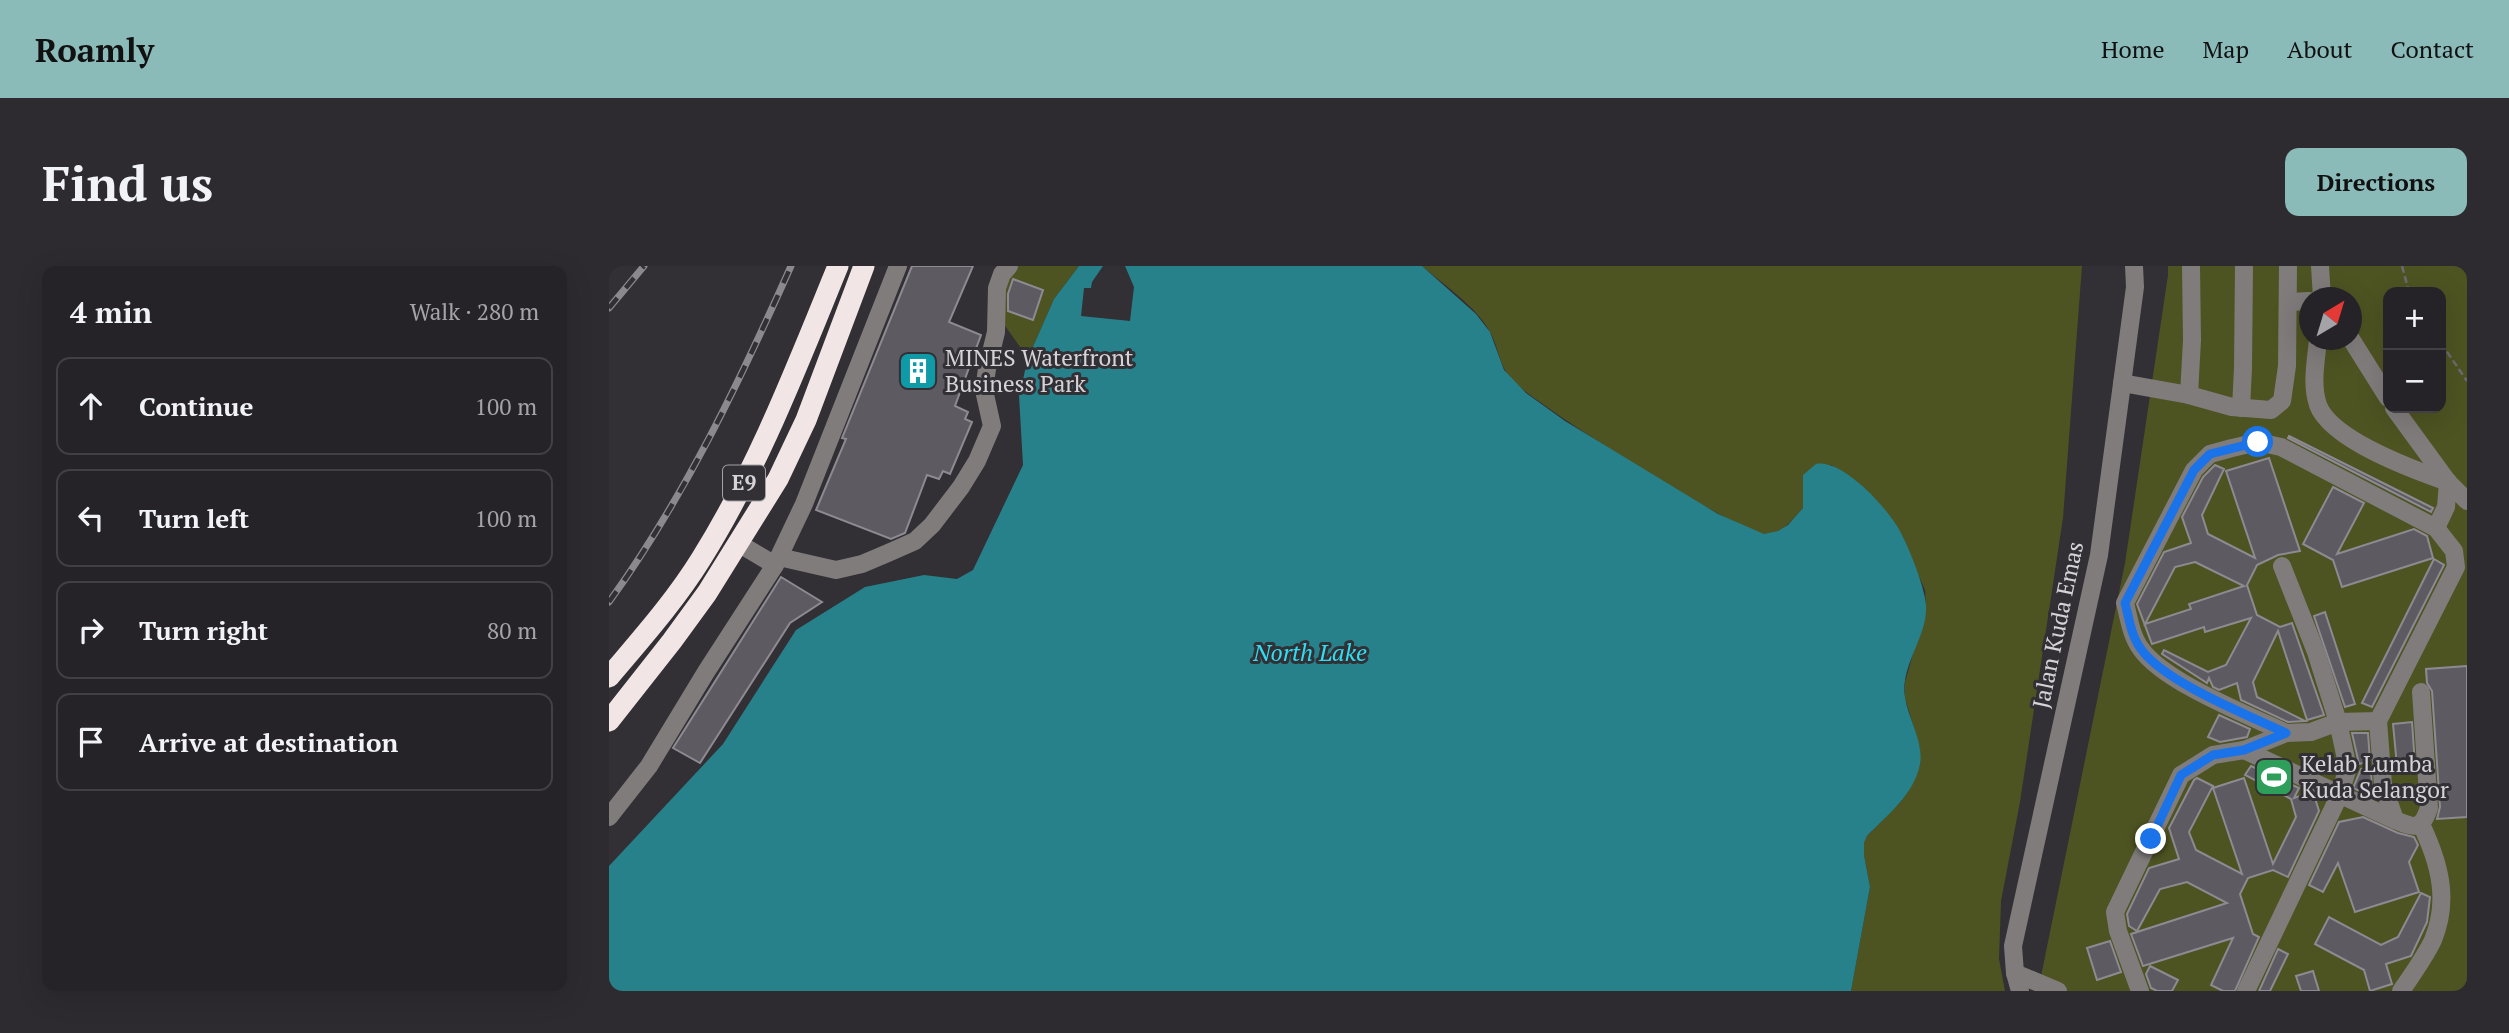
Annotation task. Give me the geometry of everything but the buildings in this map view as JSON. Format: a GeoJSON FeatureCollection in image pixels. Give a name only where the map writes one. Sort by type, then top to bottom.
{"type":"FeatureCollection","features":[{"type":"Feature","properties":{"kind":"highway","name":"E9"},"geometry":{"type":"LineString","coordinates":[[609,677],[680,588],[717,531],[768,432],[838,266]]}},
{"type":"Feature","properties":{"kind":"highway","name":"E9"},"geometry":{"type":"LineString","coordinates":[[609,721],[673,641],[778,479],[796,442],[864,266]]}},
{"type":"Feature","properties":{"kind":"street"},"geometry":{"type":"LineString","coordinates":[[609,817],[649,766],[777,561],[804,504],[898,266]]}},
{"type":"Feature","properties":{"kind":"street"},"geometry":{"type":"LineString","coordinates":[[738,543],[777,561],[836,570],[862,564],[915,541],[932,525],[977,461],[992,426],[984,390],[996,332],[997,288],[1002,274],[1009,266]]}},
{"type":"Feature","properties":{"kind":"street","name":"Jalan Kuda Emas"},"geometry":{"type":"LineString","coordinates":[[2020,991],[2015,973],[2013,946],[2099,555],[2135,287],[2134,266]]}},
{"type":"Feature","properties":{"kind":"street"},"geometry":{"type":"LineString","coordinates":[[2189,395],[2192,340],[2191,266]]}},
{"type":"Feature","properties":{"kind":"street"},"geometry":{"type":"LineString","coordinates":[[2241,408],[2244,266]]}},
{"type":"Feature","properties":{"kind":"street"},"geometry":{"type":"LineString","coordinates":[[2122,383],[2241,408],[2271,410],[2282,401],[2287,366],[2288,266]]}},
{"type":"Feature","properties":{"kind":"street"},"geometry":{"type":"LineString","coordinates":[[2321,266],[2322,287]]}},
{"type":"Feature","properties":{"kind":"street"},"geometry":{"type":"LineString","coordinates":[[2289,302],[2299,302]]}},
{"type":"Feature","properties":{"kind":"street"},"geometry":{"type":"LineString","coordinates":[[2317,350],[2314,385],[2318,407],[2333,426],[2377,454],[2448,482]]}},
{"type":"Feature","properties":{"kind":"street"},"geometry":{"type":"LineString","coordinates":[[2358,350],[2383,390]]}},
{"type":"Feature","properties":{"kind":"street"},"geometry":{"type":"LineString","coordinates":[[2398,413],[2448,482],[2467,501]]}},
{"type":"Feature","properties":{"kind":"street"},"geometry":{"type":"LineString","coordinates":[[2286,733],[2225,705],[2158,668],[2140,648],[2131,628],[2125,603],[2194,470],[2210,454],[2258,442],[2281,447],[2437,528],[2461,546],[2456,567],[2378,721],[2383,785],[2395,820]]}},
{"type":"Feature","properties":{"kind":"street"},"geometry":{"type":"LineString","coordinates":[[2437,528],[2446,507],[2448,482]]}},
{"type":"Feature","properties":{"kind":"street"},"geometry":{"type":"LineString","coordinates":[[2246,991],[2339,796],[2348,768],[2338,722],[2282,566]]}},
{"type":"Feature","properties":{"kind":"street"},"geometry":{"type":"LineString","coordinates":[[2244,750],[2339,796],[2413,827],[2421,824],[2429,808],[2421,692]]}},
{"type":"Feature","properties":{"kind":"street"},"geometry":{"type":"LineString","coordinates":[[2140,991],[2118,930],[2115,912],[2181,775],[2213,755],[2244,750],[2286,733],[2311,732],[2338,722],[2378,721]]}},
{"type":"Feature","properties":{"kind":"street"},"geometry":{"type":"LineString","coordinates":[[2401,991],[2433,941],[2443,909],[2435,854],[2421,824]]}},
{"type":"Feature","properties":{"kind":"street"},"geometry":{"type":"LineString","coordinates":[[2015,973],[2058,991]]}},
{"type":"Feature","properties":{"kind":"path"},"geometry":{"type":"LineString","coordinates":[[2402,266],[2408,287]]}},
{"type":"Feature","properties":{"kind":"path"},"geometry":{"type":"LineString","coordinates":[[2446,350],[2467,381]]}},
{"type":"Feature","properties":{"kind":"green space"},"geometry":{"type":"Polygon","coordinates":[[[1002,266],[1079,266],[1054,299],[1028,358],[998,316],[1002,266]]]}},
{"type":"Feature","properties":{"kind":"green space"},"geometry":{"type":"Polygon","coordinates":[[[1422,266],[2082,266],[2063,518],[2020,802],[2001,901],[1999,959],[2005,991],[1851,991],[1870,887],[1864,843],[1867,836],[1902,800],[1920,749],[1905,698],[1905,682],[1926,608],[1925,590],[1896,525],[1861,485],[1831,465],[1803,482],[1803,508],[1787,526],[1777,532],[1765,534],[1748,528],[1679,492],[1557,414],[1512,380],[1490,332],[1477,314],[1422,266]]]}},
{"type":"Feature","properties":{"kind":"green space","name":"Kelab Lumba Kuda Selangor"},"geometry":{"type":"Polygon","coordinates":[[[2168,266],[2467,266],[2467,991],[2038,991],[2125,563],[2168,266]]]}},
{"type":"Feature","properties":{"kind":"water","name":"North Lake"},"geometry":{"type":"Polygon","coordinates":[[[1079,266],[1422,266],[1476,314],[1490,332],[1504,370],[1526,393],[1565,421],[1718,514],[1764,534],[1778,531],[1788,525],[1803,508],[1803,475],[1816,464],[1826,464],[1838,469],[1861,485],[1883,507],[1901,533],[1919,576],[1926,605],[1923,628],[1906,674],[1905,685],[1905,697],[1920,747],[1920,764],[1906,795],[1867,836],[1864,843],[1870,887],[1851,991],[609,991],[609,866],[723,744],[796,630],[865,587],[924,575],[957,579],[973,570],[1023,465],[1019,396],[1028,358],[1054,299],[1079,266]]]}},
{"type":"Feature","properties":{"kind":"pier"},"geometry":{"type":"Polygon","coordinates":[[[1103,266],[1125,266],[1134,287],[1130,321],[1081,316],[1084,288],[1091,288],[1103,266]]]}},
{"type":"Feature","properties":{"kind":"railway"},"geometry":{"type":"LineString","coordinates":[[609,308],[644,266]]}},
{"type":"Feature","properties":{"kind":"railway"},"geometry":{"type":"LineString","coordinates":[[609,602],[662,522],[709,439],[791,266]]}},
{"type":"Feature","properties":{"kind":"place","name":"MINES Waterfront Business Park"},"geometry":{"type":"Point","coordinates":[918,371]}},
{"type":"Feature","properties":{"kind":"place","name":"Kelab Lumba Kuda Selangor"},"geometry":{"type":"Point","coordinates":[2274,777]}},
{"type":"Feature","properties":{"kind":"route"},"geometry":{"type":"LineString","coordinates":[[2151,839],[2181,775],[2213,755],[2244,750],[2286,733],[2225,705],[2158,668],[2140,648],[2131,628],[2125,603],[2194,470],[2210,454],[2258,442]]}}]}
